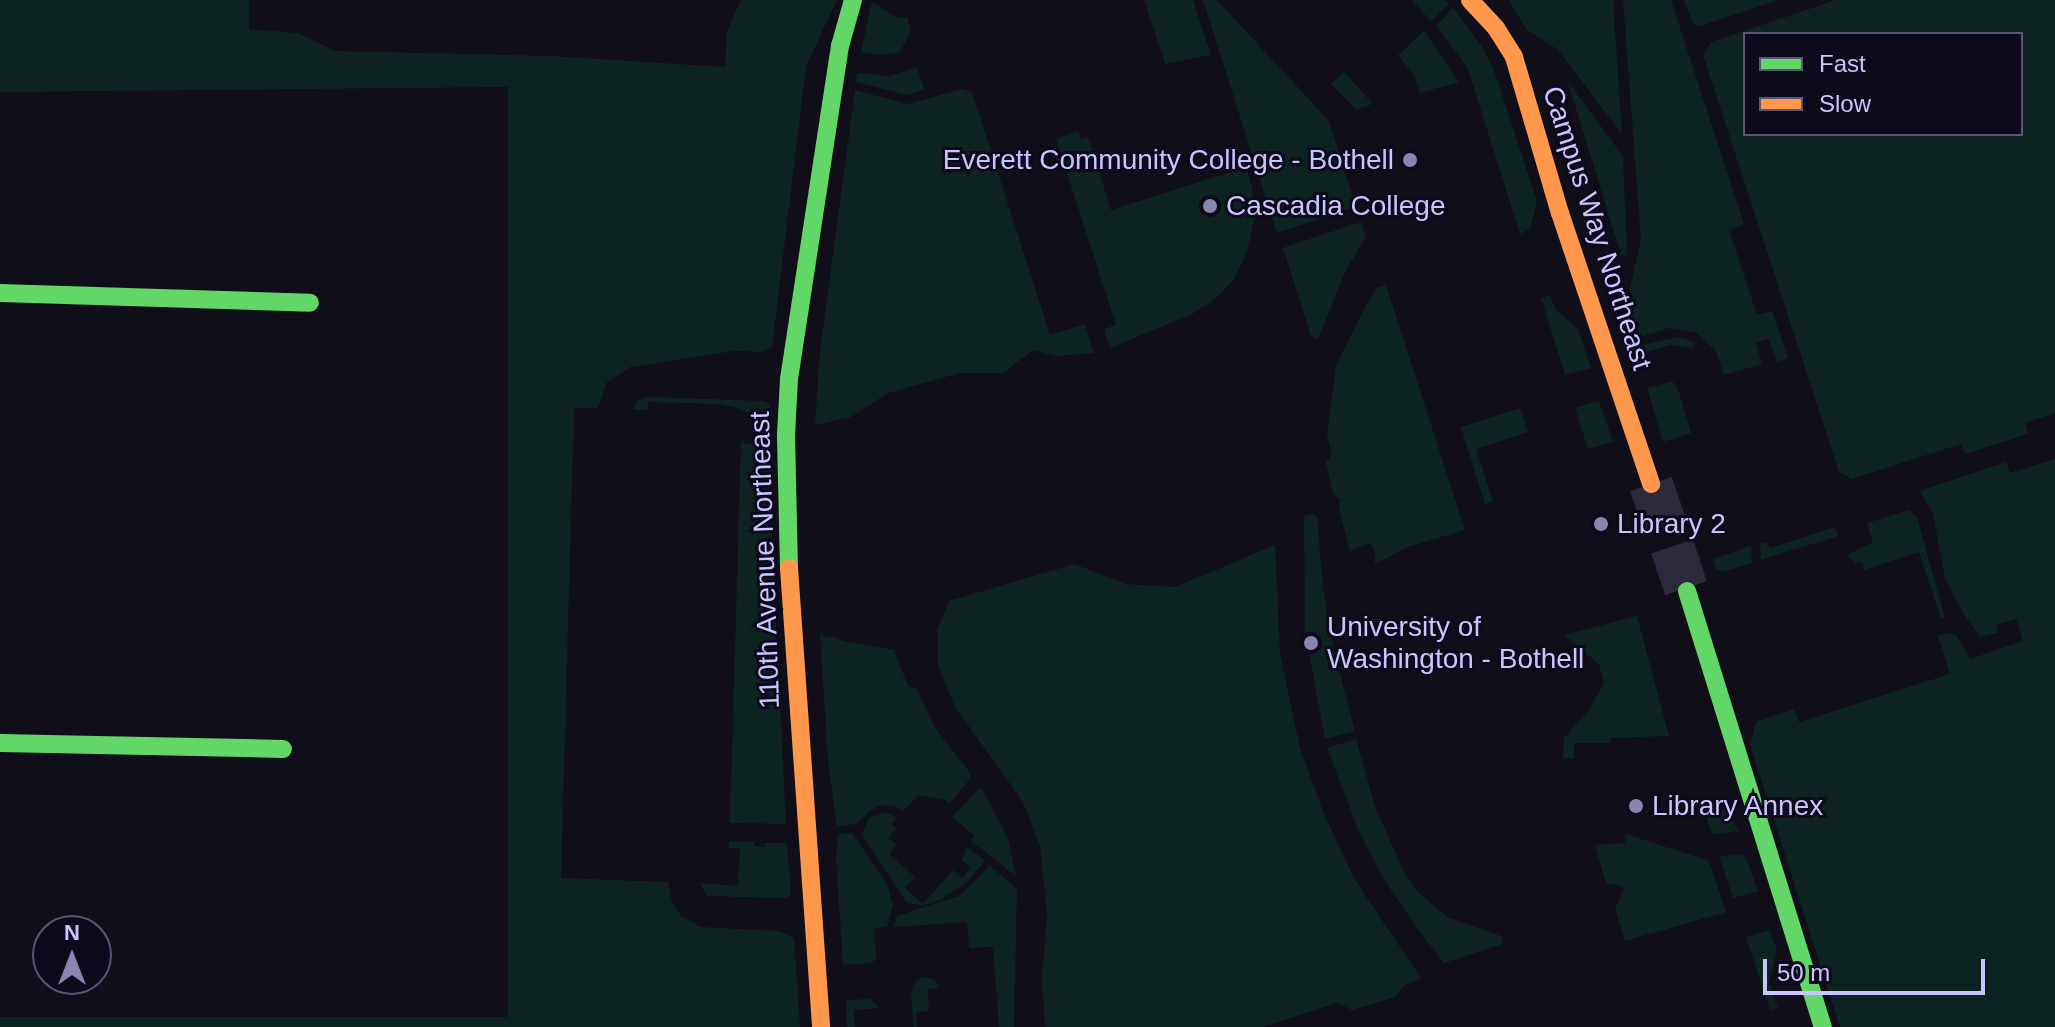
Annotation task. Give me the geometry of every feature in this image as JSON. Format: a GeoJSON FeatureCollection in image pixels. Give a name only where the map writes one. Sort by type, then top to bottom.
{"type":"FeatureCollection","features":[{"type":"Feature","properties":{"kind":"street","name":"110th Avenue Northeast"},"geometry":{"type":"LineString","coordinates":[[821,1027],[788,560],[786,435],[789,379],[797,345],[837,61],[853,0]]}},
{"type":"Feature","properties":{"kind":"street","name":"Campus Way Northeast"},"geometry":{"type":"LineString","coordinates":[[1470,0],[1496,28],[1514,57],[1560,213],[1651,484]]}},
{"type":"Feature","properties":{"kind":"street"},"geometry":{"type":"LineString","coordinates":[[0,293],[310,303]]}},
{"type":"Feature","properties":{"kind":"street"},"geometry":{"type":"LineString","coordinates":[[1687,591],[1823,1027]]}},
{"type":"Feature","properties":{"kind":"street"},"geometry":{"type":"LineString","coordinates":[[0,743],[283,749]]}},
{"type":"Feature","properties":{"kind":"green space"},"geometry":{"type":"Polygon","coordinates":[[[0,0],[249,0],[249,29],[298,33],[335,51],[551,56],[725,67],[727,31],[741,0],[837,0],[806,66],[772,347],[762,352],[734,351],[630,367],[607,382],[598,408],[574,408],[561,878],[668,882],[672,903],[681,916],[700,927],[780,931],[794,938],[800,1027],[0,1027],[0,1017],[508,1017],[508,87],[0,92],[0,0]]]}},
{"type":"Feature","properties":{"kind":"green space"},"geometry":{"type":"Polygon","coordinates":[[[1144,0],[1193,0],[1211,55],[1165,64],[1144,0]]]}},
{"type":"Feature","properties":{"kind":"green space"},"geometry":{"type":"Polygon","coordinates":[[[1203,0],[1217,0],[1329,121],[1356,207],[1277,233],[1203,0]]]}},
{"type":"Feature","properties":{"kind":"green space"},"geometry":{"type":"Polygon","coordinates":[[[1411,0],[1446,0],[1449,4],[1431,21],[1411,0]]]}},
{"type":"Feature","properties":{"kind":"green space"},"geometry":{"type":"Polygon","coordinates":[[[1509,0],[1613,0],[1622,134],[1558,50],[1526,29],[1509,0]]]}},
{"type":"Feature","properties":{"kind":"green space"},"geometry":{"type":"Polygon","coordinates":[[[1623,0],[1671,0],[1744,224],[1729,230],[1757,315],[1772,311],[1788,358],[1777,362],[1769,339],[1756,343],[1762,364],[1724,375],[1716,351],[1695,332],[1669,328],[1631,340],[1624,316],[1641,239],[1623,0]]]}},
{"type":"Feature","properties":{"kind":"green space"},"geometry":{"type":"Polygon","coordinates":[[[1684,0],[1779,0],[1700,26],[1693,24],[1684,0]]]}},
{"type":"Feature","properties":{"kind":"green space"},"geometry":{"type":"Polygon","coordinates":[[[1836,0],[2055,0],[2055,413],[2025,423],[2028,434],[1965,454],[1961,444],[1852,479],[1839,472],[1703,55],[1711,42],[1836,0]]]}},
{"type":"Feature","properties":{"kind":"green space"},"geometry":{"type":"Polygon","coordinates":[[[872,2],[897,18],[908,18],[910,33],[900,52],[883,55],[861,52],[872,2]]]}},
{"type":"Feature","properties":{"kind":"green space"},"geometry":{"type":"Polygon","coordinates":[[[1453,8],[1483,48],[1494,70],[1537,201],[1530,229],[1520,234],[1468,69],[1436,26],[1453,8]]]}},
{"type":"Feature","properties":{"kind":"green space"},"geometry":{"type":"Polygon","coordinates":[[[1424,31],[1459,82],[1420,93],[1414,75],[1398,55],[1424,31]]]}},
{"type":"Feature","properties":{"kind":"green space"},"geometry":{"type":"Polygon","coordinates":[[[917,67],[924,90],[907,95],[856,82],[857,73],[889,76],[917,67]]]}},
{"type":"Feature","properties":{"kind":"green space"},"geometry":{"type":"Polygon","coordinates":[[[1344,72],[1373,104],[1356,109],[1331,84],[1344,72]]]}},
{"type":"Feature","properties":{"kind":"green space"},"geometry":{"type":"Polygon","coordinates":[[[1568,82],[1623,156],[1627,255],[1621,255],[1568,82]]]}},
{"type":"Feature","properties":{"kind":"green space"},"geometry":{"type":"Polygon","coordinates":[[[962,89],[972,92],[1050,335],[1085,324],[1094,353],[1058,356],[1033,350],[1003,373],[960,373],[888,393],[851,417],[815,425],[820,351],[855,90],[908,104],[962,89]]]}},
{"type":"Feature","properties":{"kind":"green space"},"geometry":{"type":"Polygon","coordinates":[[[1078,131],[1081,140],[1088,137],[1111,210],[1246,167],[1252,188],[1255,216],[1247,252],[1234,279],[1215,299],[1192,314],[1110,348],[1104,329],[1116,325],[1056,139],[1078,131]]]}},
{"type":"Feature","properties":{"kind":"green space"},"geometry":{"type":"Polygon","coordinates":[[[1361,222],[1366,237],[1346,270],[1318,339],[1311,336],[1283,248],[1361,222]]]}},
{"type":"Feature","properties":{"kind":"green space"},"geometry":{"type":"Polygon","coordinates":[[[1386,285],[1465,530],[1408,547],[1375,564],[1375,551],[1370,543],[1350,551],[1339,509],[1340,499],[1333,494],[1326,463],[1332,454],[1327,436],[1336,366],[1365,307],[1378,287],[1386,285]]]}},
{"type":"Feature","properties":{"kind":"green space"},"geometry":{"type":"Polygon","coordinates":[[[1550,295],[1555,309],[1578,329],[1591,368],[1565,375],[1541,298],[1550,295]]]}},
{"type":"Feature","properties":{"kind":"green space"},"geometry":{"type":"Polygon","coordinates":[[[1678,337],[1695,342],[1692,348],[1671,345],[1636,355],[1634,347],[1678,337]]]}},
{"type":"Feature","properties":{"kind":"green space"},"geometry":{"type":"Polygon","coordinates":[[[1672,381],[1678,389],[1691,433],[1663,442],[1647,388],[1672,381]]]}},
{"type":"Feature","properties":{"kind":"green space"},"geometry":{"type":"Polygon","coordinates":[[[647,397],[764,401],[770,404],[768,431],[759,430],[754,418],[742,409],[720,404],[648,402],[647,410],[633,410],[638,400],[647,397]]]}},
{"type":"Feature","properties":{"kind":"green space"},"geometry":{"type":"Polygon","coordinates":[[[1599,401],[1613,442],[1588,449],[1575,408],[1599,401]]]}},
{"type":"Feature","properties":{"kind":"green space"},"geometry":{"type":"Polygon","coordinates":[[[1520,408],[1528,432],[1476,449],[1493,501],[1485,504],[1461,427],[1520,408]]]}},
{"type":"Feature","properties":{"kind":"green space"},"geometry":{"type":"Polygon","coordinates":[[[741,440],[746,444],[767,441],[786,824],[730,823],[741,440]]]}},
{"type":"Feature","properties":{"kind":"green space"},"geometry":{"type":"Polygon","coordinates":[[[2055,459],[2055,1027],[1840,1027],[1750,745],[1756,722],[1794,709],[1799,722],[1950,674],[1938,636],[1946,633],[1956,635],[1970,659],[2023,641],[2016,619],[1996,625],[1998,633],[1980,637],[1965,616],[1945,579],[1933,514],[1920,491],[2006,462],[2010,473],[2055,459]]]}},
{"type":"Feature","properties":{"kind":"green space"},"geometry":{"type":"Polygon","coordinates":[[[1908,510],[1917,517],[1945,618],[1941,619],[1919,552],[1864,570],[1862,562],[1856,563],[1847,555],[1873,542],[1867,523],[1908,510]]]}},
{"type":"Feature","properties":{"kind":"green space"},"geometry":{"type":"Polygon","coordinates":[[[1313,514],[1317,517],[1323,587],[1334,651],[1355,731],[1325,739],[1305,632],[1304,516],[1313,514]]]}},
{"type":"Feature","properties":{"kind":"green space"},"geometry":{"type":"Polygon","coordinates":[[[1835,527],[1838,536],[1761,560],[1760,543],[1766,542],[1770,548],[1835,527]]]}},
{"type":"Feature","properties":{"kind":"green space"},"geometry":{"type":"Polygon","coordinates":[[[1275,545],[1280,654],[1300,748],[1324,814],[1355,880],[1421,978],[1405,985],[1395,997],[1352,1010],[1337,1003],[1263,1027],[1045,1027],[1042,978],[1047,914],[1040,846],[1023,802],[955,707],[938,665],[937,630],[949,601],[1074,564],[1126,584],[1175,587],[1275,545]]]}},
{"type":"Feature","properties":{"kind":"green space"},"geometry":{"type":"Polygon","coordinates":[[[1751,546],[1752,563],[1723,572],[1716,569],[1713,559],[1751,546]]]}},
{"type":"Feature","properties":{"kind":"green space"},"geometry":{"type":"Polygon","coordinates":[[[1637,616],[1669,736],[1611,738],[1610,743],[1574,743],[1574,758],[1563,758],[1564,738],[1589,710],[1604,683],[1599,664],[1564,635],[1637,616]]]}},
{"type":"Feature","properties":{"kind":"green space"},"geometry":{"type":"Polygon","coordinates":[[[820,633],[826,638],[835,636],[842,641],[894,650],[908,686],[917,689],[934,726],[970,773],[970,779],[949,804],[946,800],[920,795],[902,811],[895,806],[884,805],[874,808],[855,824],[837,827],[828,761],[820,633]]]}},
{"type":"Feature","properties":{"kind":"green space"},"geometry":{"type":"Polygon","coordinates":[[[1356,739],[1375,807],[1404,872],[1418,892],[1447,917],[1501,936],[1502,944],[1444,963],[1415,925],[1385,881],[1360,834],[1327,748],[1356,739]]]}},
{"type":"Feature","properties":{"kind":"green space"},"geometry":{"type":"Polygon","coordinates":[[[981,787],[1008,838],[1016,876],[971,841],[975,836],[952,817],[981,787]]]}},
{"type":"Feature","properties":{"kind":"green space"},"geometry":{"type":"Polygon","coordinates":[[[1712,801],[1727,813],[1739,831],[1712,834],[1703,807],[1704,802],[1712,801]]]}},
{"type":"Feature","properties":{"kind":"green space"},"geometry":{"type":"Polygon","coordinates":[[[886,812],[896,818],[891,824],[896,829],[888,838],[897,845],[889,854],[915,877],[905,888],[923,904],[953,870],[962,878],[970,868],[962,860],[967,847],[985,861],[968,881],[940,900],[923,905],[907,903],[862,835],[869,818],[886,812]]]}},
{"type":"Feature","properties":{"kind":"green space"},"geometry":{"type":"Polygon","coordinates":[[[852,833],[887,884],[893,905],[887,927],[875,928],[876,958],[872,963],[843,965],[836,858],[838,834],[852,833]]]}},
{"type":"Feature","properties":{"kind":"green space"},"geometry":{"type":"Polygon","coordinates":[[[1626,834],[1709,861],[1726,912],[1625,941],[1615,909],[1624,890],[1620,885],[1606,884],[1595,845],[1625,843],[1626,834]]]}},
{"type":"Feature","properties":{"kind":"green space"},"geometry":{"type":"Polygon","coordinates":[[[729,842],[754,842],[754,846],[765,847],[766,843],[787,843],[791,895],[785,898],[706,896],[700,883],[738,886],[740,849],[729,848],[729,842]]]}},
{"type":"Feature","properties":{"kind":"green space"},"geometry":{"type":"Polygon","coordinates":[[[1741,854],[1747,860],[1758,891],[1733,898],[1719,856],[1741,854]]]}},
{"type":"Feature","properties":{"kind":"green space"},"geometry":{"type":"Polygon","coordinates":[[[990,866],[1017,889],[1014,1027],[999,1027],[993,947],[969,948],[967,922],[894,927],[897,916],[959,896],[990,866]]]}},
{"type":"Feature","properties":{"kind":"green space"},"geometry":{"type":"Polygon","coordinates":[[[1769,930],[1777,950],[1769,983],[1778,1007],[1770,1010],[1746,937],[1769,930]]]}},
{"type":"Feature","properties":{"kind":"green space"},"geometry":{"type":"Polygon","coordinates":[[[922,977],[934,979],[939,988],[928,989],[929,1011],[916,1012],[917,1027],[914,1027],[911,992],[913,985],[922,977]]]}},
{"type":"Feature","properties":{"kind":"green space"},"geometry":{"type":"Polygon","coordinates":[[[869,999],[880,1008],[854,1010],[855,1027],[847,1027],[846,1000],[869,999]]]}},
{"type":"Feature","properties":{"kind":"tunnel"},"geometry":{"type":"LineString","coordinates":[[1651,484],[1687,591]]}},
{"type":"Feature","properties":{"kind":"traffic: fast"},"geometry":{"type":"LineString","coordinates":[[789,568],[786,435],[789,379],[840,46],[853,0]]}},
{"type":"Feature","properties":{"kind":"traffic: fast"},"geometry":{"type":"LineString","coordinates":[[0,293],[310,303]]}},
{"type":"Feature","properties":{"kind":"traffic: fast"},"geometry":{"type":"LineString","coordinates":[[1687,591],[1823,1027]]}},
{"type":"Feature","properties":{"kind":"traffic: fast"},"geometry":{"type":"LineString","coordinates":[[0,743],[283,749]]}},
{"type":"Feature","properties":{"kind":"traffic: slow"},"geometry":{"type":"LineString","coordinates":[[1470,0],[1496,28],[1514,57],[1560,213],[1651,484]]}},
{"type":"Feature","properties":{"kind":"traffic: slow"},"geometry":{"type":"LineString","coordinates":[[789,568],[821,1027]]}},
{"type":"Feature","properties":{"kind":"place","name":"Everett Community College - Bothell"},"geometry":{"type":"Point","coordinates":[1410,160]}},
{"type":"Feature","properties":{"kind":"place","name":"Cascadia College"},"geometry":{"type":"Point","coordinates":[1210,206]}},
{"type":"Feature","properties":{"kind":"place","name":"Library 2"},"geometry":{"type":"Point","coordinates":[1601,524]}},
{"type":"Feature","properties":{"kind":"place","name":"University of Washington - Bothell"},"geometry":{"type":"Point","coordinates":[1311,643]}},
{"type":"Feature","properties":{"kind":"place","name":"Library Annex"},"geometry":{"type":"Point","coordinates":[1636,806]}}]}
